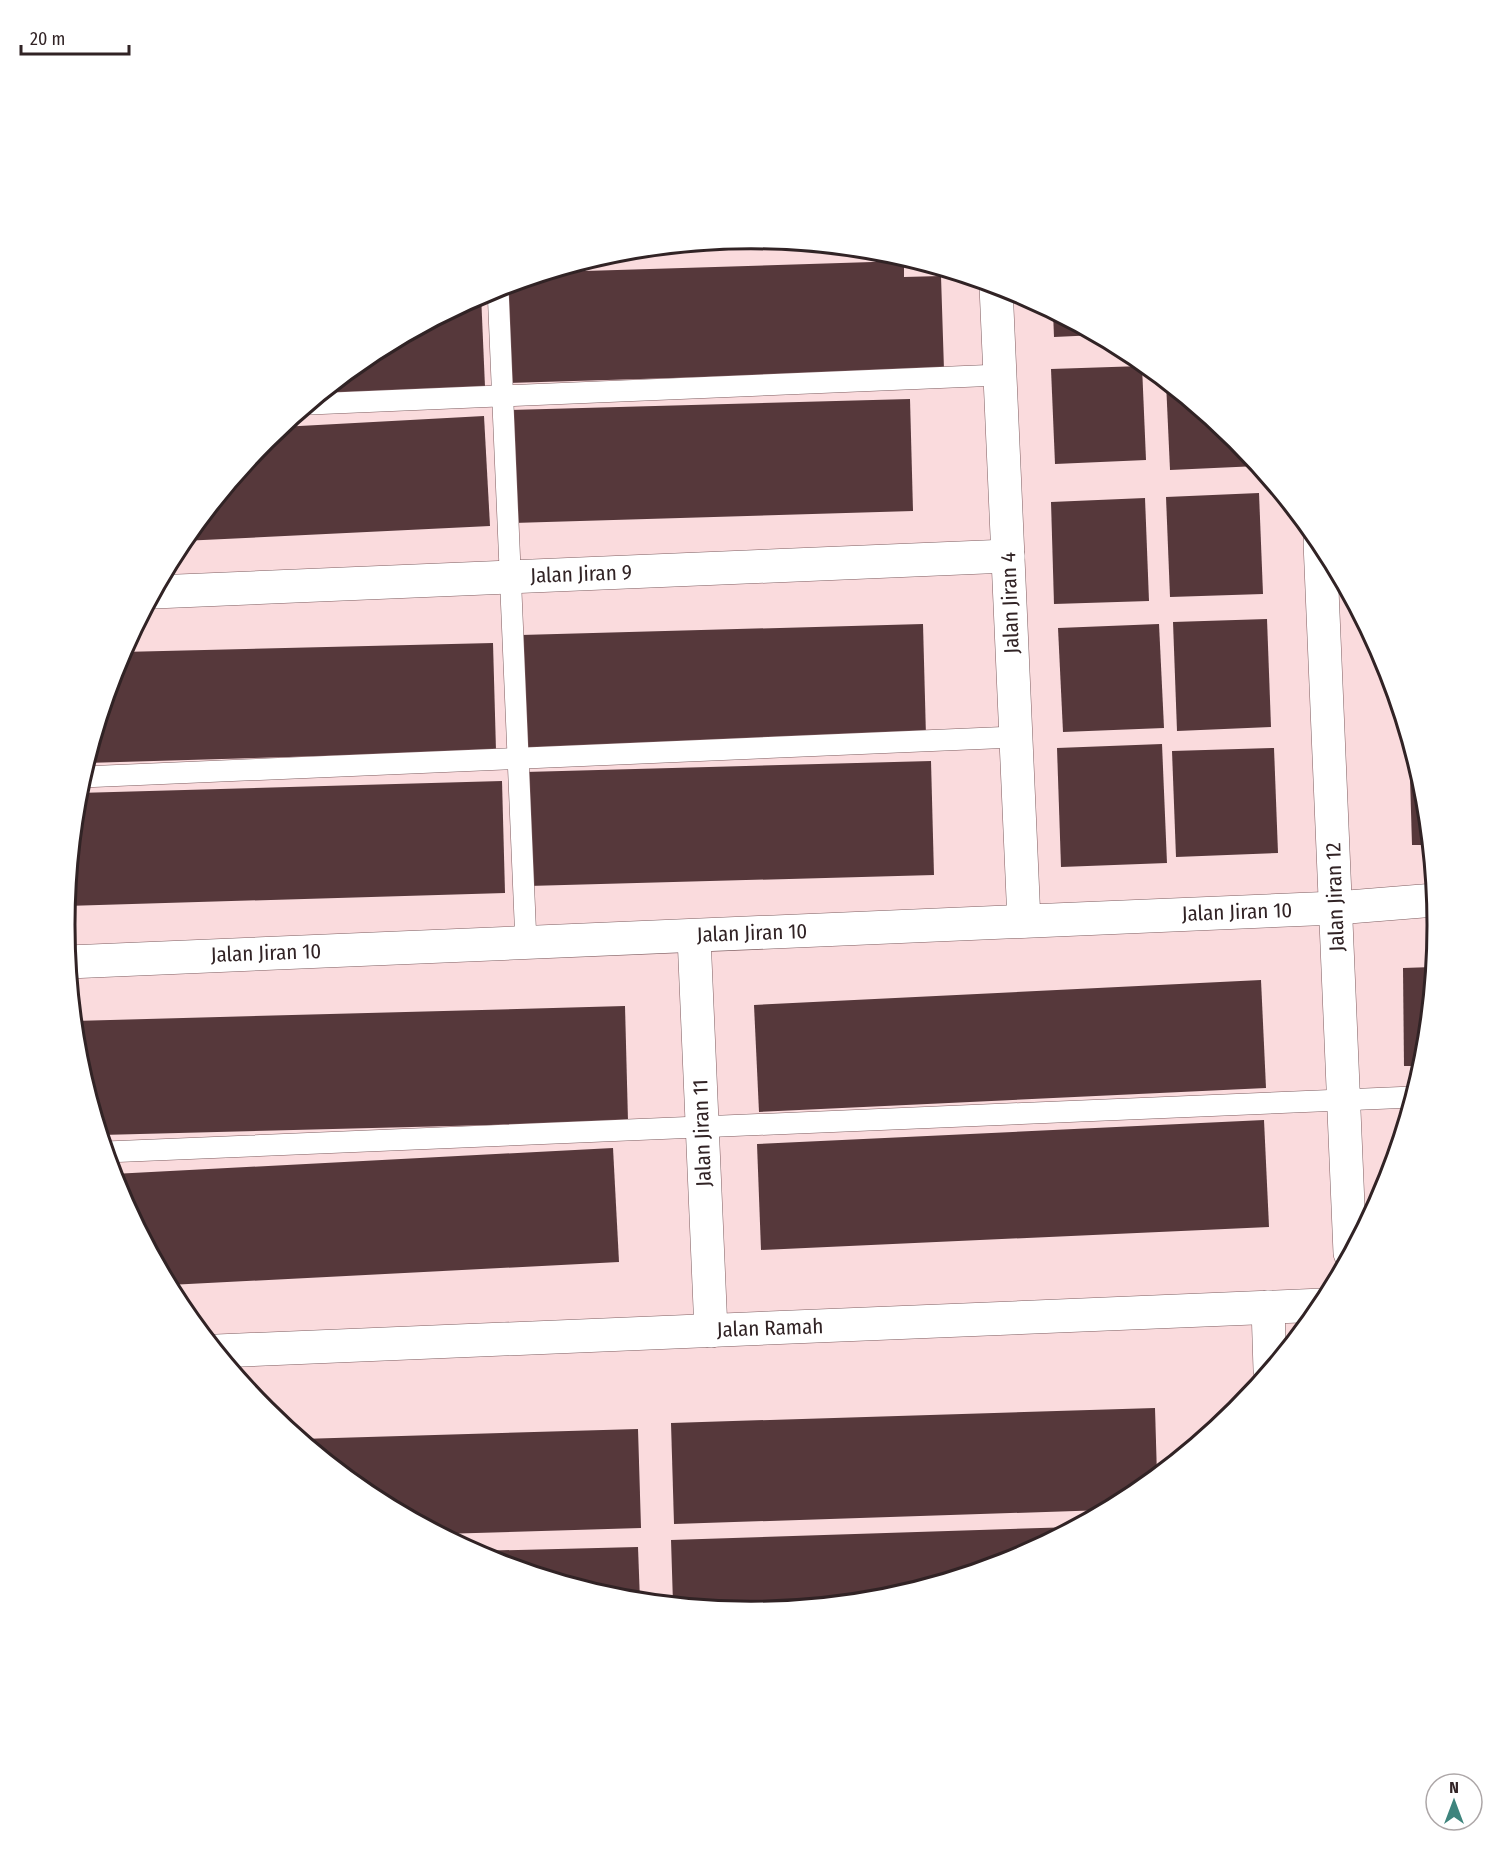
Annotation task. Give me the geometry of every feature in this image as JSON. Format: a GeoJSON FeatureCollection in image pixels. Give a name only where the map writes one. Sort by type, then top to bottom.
{"type":"FeatureCollection","features":[{"type":"Feature","properties":{"kind":"street","name":"Jalan Jiran 4"},"geometry":{"type":"LineString","coordinates":[[996,295],[1024,921]]}},
{"type":"Feature","properties":{"kind":"street","name":"Jalan Jiran 9"},"geometry":{"type":"LineString","coordinates":[[164,592],[1008,556]]}},
{"type":"Feature","properties":{"kind":"street","name":"Jalan Jiran 12"},"geometry":{"type":"LineString","coordinates":[[1321,562],[1349,1238]]}},
{"type":"Feature","properties":{"kind":"street","name":"Jalan Jiran 10"},"geometry":{"type":"LineString","coordinates":[[76,962],[1336,908],[1426,901]]}},
{"type":"Feature","properties":{"kind":"street","name":"Jalan Jiran 11"},"geometry":{"type":"LineString","coordinates":[[694,936],[711,1331]]}},
{"type":"Feature","properties":{"kind":"street","name":"Jalan Ramah"},"geometry":{"type":"LineString","coordinates":[[226,1351],[1310,1305]]}},
{"type":"Feature","properties":{"kind":"street"},"geometry":{"type":"LineString","coordinates":[[1268,1307],[1270,1358]]}},
{"type":"Feature","properties":{"kind":"lane"},"geometry":{"type":"LineString","coordinates":[[498,298],[526,943]]}},
{"type":"Feature","properties":{"kind":"lane"},"geometry":{"type":"LineString","coordinates":[[321,403],[1000,375]]}},
{"type":"Feature","properties":{"kind":"lane"},"geometry":{"type":"LineString","coordinates":[[92,777],[1015,737]]}},
{"type":"Feature","properties":{"kind":"lane"},"geometry":{"type":"LineString","coordinates":[[114,1152],[1405,1097]]}},
{"type":"Feature","properties":{"kind":"building"},"geometry":{"type":"Polygon","coordinates":[[[881,262],[904,267],[904,277],[939,276],[941,277],[944,370],[506,383],[503,296],[580,271],[881,262]]]}},
{"type":"Feature","properties":{"kind":"building"},"geometry":{"type":"Polygon","coordinates":[[[481,305],[485,387],[335,393],[375,363],[413,340],[481,305]]]}},
{"type":"Feature","properties":{"kind":"building"},"geometry":{"type":"Polygon","coordinates":[[[1053,321],[1081,336],[1054,337],[1053,321]]]}},
{"type":"Feature","properties":{"kind":"building"},"geometry":{"type":"Polygon","coordinates":[[[1132,366],[1142,374],[1146,460],[1055,464],[1051,369],[1132,366]]]}},
{"type":"Feature","properties":{"kind":"building"},"geometry":{"type":"Polygon","coordinates":[[[1166,392],[1197,417],[1247,466],[1170,470],[1166,392]]]}},
{"type":"Feature","properties":{"kind":"building"},"geometry":{"type":"Polygon","coordinates":[[[910,399],[913,511],[513,523],[510,410],[910,399]]]}},
{"type":"Feature","properties":{"kind":"building"},"geometry":{"type":"Polygon","coordinates":[[[484,416],[490,526],[195,540],[243,479],[295,426],[484,416]]]}},
{"type":"Feature","properties":{"kind":"building"},"geometry":{"type":"Polygon","coordinates":[[[1259,493],[1263,594],[1170,597],[1166,497],[1259,493]]]}},
{"type":"Feature","properties":{"kind":"building"},"geometry":{"type":"Polygon","coordinates":[[[1145,498],[1149,601],[1054,604],[1051,502],[1145,498]]]}},
{"type":"Feature","properties":{"kind":"building"},"geometry":{"type":"Polygon","coordinates":[[[1267,619],[1271,727],[1177,731],[1173,622],[1267,619]]]}},
{"type":"Feature","properties":{"kind":"building"},"geometry":{"type":"Polygon","coordinates":[[[923,624],[926,737],[524,748],[521,635],[923,624]]]}},
{"type":"Feature","properties":{"kind":"building"},"geometry":{"type":"Polygon","coordinates":[[[1159,624],[1164,728],[1063,732],[1058,628],[1159,624]]]}},
{"type":"Feature","properties":{"kind":"building"},"geometry":{"type":"Polygon","coordinates":[[[493,643],[496,751],[95,763],[111,708],[133,652],[493,643]]]}},
{"type":"Feature","properties":{"kind":"building"},"geometry":{"type":"Polygon","coordinates":[[[1162,744],[1167,863],[1061,867],[1057,748],[1162,744]]]}},
{"type":"Feature","properties":{"kind":"building"},"geometry":{"type":"Polygon","coordinates":[[[1274,748],[1278,853],[1176,857],[1172,751],[1274,748]]]}},
{"type":"Feature","properties":{"kind":"building"},"geometry":{"type":"Polygon","coordinates":[[[931,761],[934,875],[528,886],[525,772],[931,761]]]}},
{"type":"Feature","properties":{"kind":"building"},"geometry":{"type":"Polygon","coordinates":[[[1410,776],[1422,845],[1412,845],[1410,776]]]}},
{"type":"Feature","properties":{"kind":"building"},"geometry":{"type":"Polygon","coordinates":[[[502,781],[505,893],[75,906],[76,881],[88,793],[502,781]]]}},
{"type":"Feature","properties":{"kind":"building"},"geometry":{"type":"Polygon","coordinates":[[[1426,967],[1412,1066],[1404,1066],[1403,968],[1426,967]]]}},
{"type":"Feature","properties":{"kind":"building"},"geometry":{"type":"Polygon","coordinates":[[[1261,980],[1266,1088],[759,1112],[754,1005],[1261,980]]]}},
{"type":"Feature","properties":{"kind":"building"},"geometry":{"type":"Polygon","coordinates":[[[625,1006],[628,1121],[109,1135],[98,1100],[82,1021],[625,1006]]]}},
{"type":"Feature","properties":{"kind":"building"},"geometry":{"type":"Polygon","coordinates":[[[1264,1120],[1269,1227],[761,1250],[757,1144],[1264,1120]]]}},
{"type":"Feature","properties":{"kind":"building"},"geometry":{"type":"Polygon","coordinates":[[[613,1148],[619,1262],[179,1284],[145,1224],[122,1174],[613,1148]]]}},
{"type":"Feature","properties":{"kind":"building"},"geometry":{"type":"Polygon","coordinates":[[[1155,1408],[1157,1466],[1088,1511],[674,1524],[671,1423],[1155,1408]]]}},
{"type":"Feature","properties":{"kind":"building"},"geometry":{"type":"Polygon","coordinates":[[[638,1429],[641,1528],[457,1534],[375,1487],[312,1439],[638,1429]]]}},
{"type":"Feature","properties":{"kind":"building"},"geometry":{"type":"Polygon","coordinates":[[[1056,1528],[1010,1550],[926,1578],[883,1588],[795,1600],[707,1600],[673,1596],[671,1540],[1056,1528]]]}},
{"type":"Feature","properties":{"kind":"building"},"geometry":{"type":"Polygon","coordinates":[[[638,1547],[640,1591],[576,1578],[493,1551],[638,1547]]]}}]}
